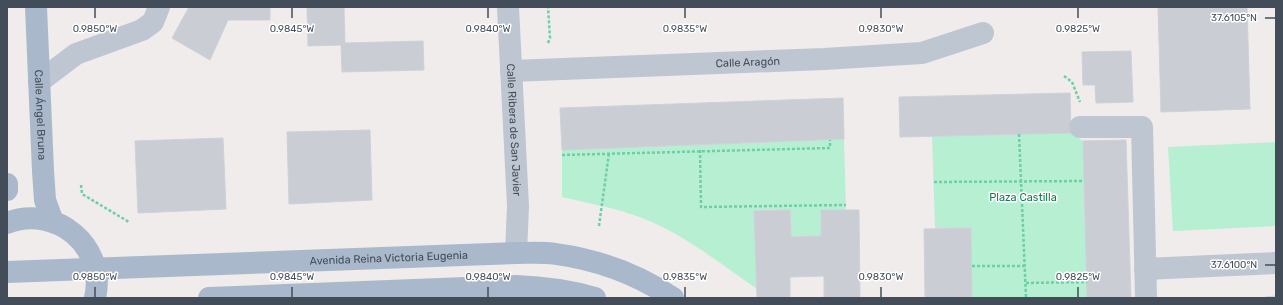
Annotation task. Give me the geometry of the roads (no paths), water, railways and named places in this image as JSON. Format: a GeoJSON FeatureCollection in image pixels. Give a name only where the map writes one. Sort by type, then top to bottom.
{"type":"FeatureCollection","features":[{"type":"Feature","properties":{"kind":"main road","name":"Calle Ángel Bruna"},"geometry":{"type":"LineString","coordinates":[[36,7],[45,200],[53,222]]}},
{"type":"Feature","properties":{"kind":"main road"},"geometry":{"type":"LineString","coordinates":[[7,184],[7,190]]}},
{"type":"Feature","properties":{"kind":"main road"},"geometry":{"type":"LineString","coordinates":[[7,223],[17,219],[26,218],[44,219],[63,226],[81,240],[92,259],[96,270],[97,281],[95,298]]}},
{"type":"Feature","properties":{"kind":"main road","name":"Avenida Reina Victoria Eugenia"},"geometry":{"type":"LineString","coordinates":[[7,272],[96,270],[516,253],[555,254],[591,261],[625,271],[658,288],[673,298]]}},
{"type":"Feature","properties":{"kind":"main road"},"geometry":{"type":"LineString","coordinates":[[209,298],[516,286],[548,287],[579,293],[595,298]]}},
{"type":"Feature","properties":{"kind":"street"},"geometry":{"type":"LineString","coordinates":[[39,82],[76,54],[142,30],[153,22],[159,7]]}},
{"type":"Feature","properties":{"kind":"street","name":"Calle Ribera de San Javier"},"geometry":{"type":"LineString","coordinates":[[508,7],[510,71],[518,206],[516,253]]}},
{"type":"Feature","properties":{"kind":"street","name":"Calle Aragón"},"geometry":{"type":"LineString","coordinates":[[510,71],[824,59],[922,53],[983,33]]}},
{"type":"Feature","properties":{"kind":"street"},"geometry":{"type":"LineString","coordinates":[[1080,127],[1142,127],[1146,298]]}},
{"type":"Feature","properties":{"kind":"street"},"geometry":{"type":"LineString","coordinates":[[1145,269],[1276,262]]}},
{"type":"Feature","properties":{"kind":"park label","name":"Plaza Castilla"},"geometry":{"type":"Point","coordinates":[1023,197]}}]}
